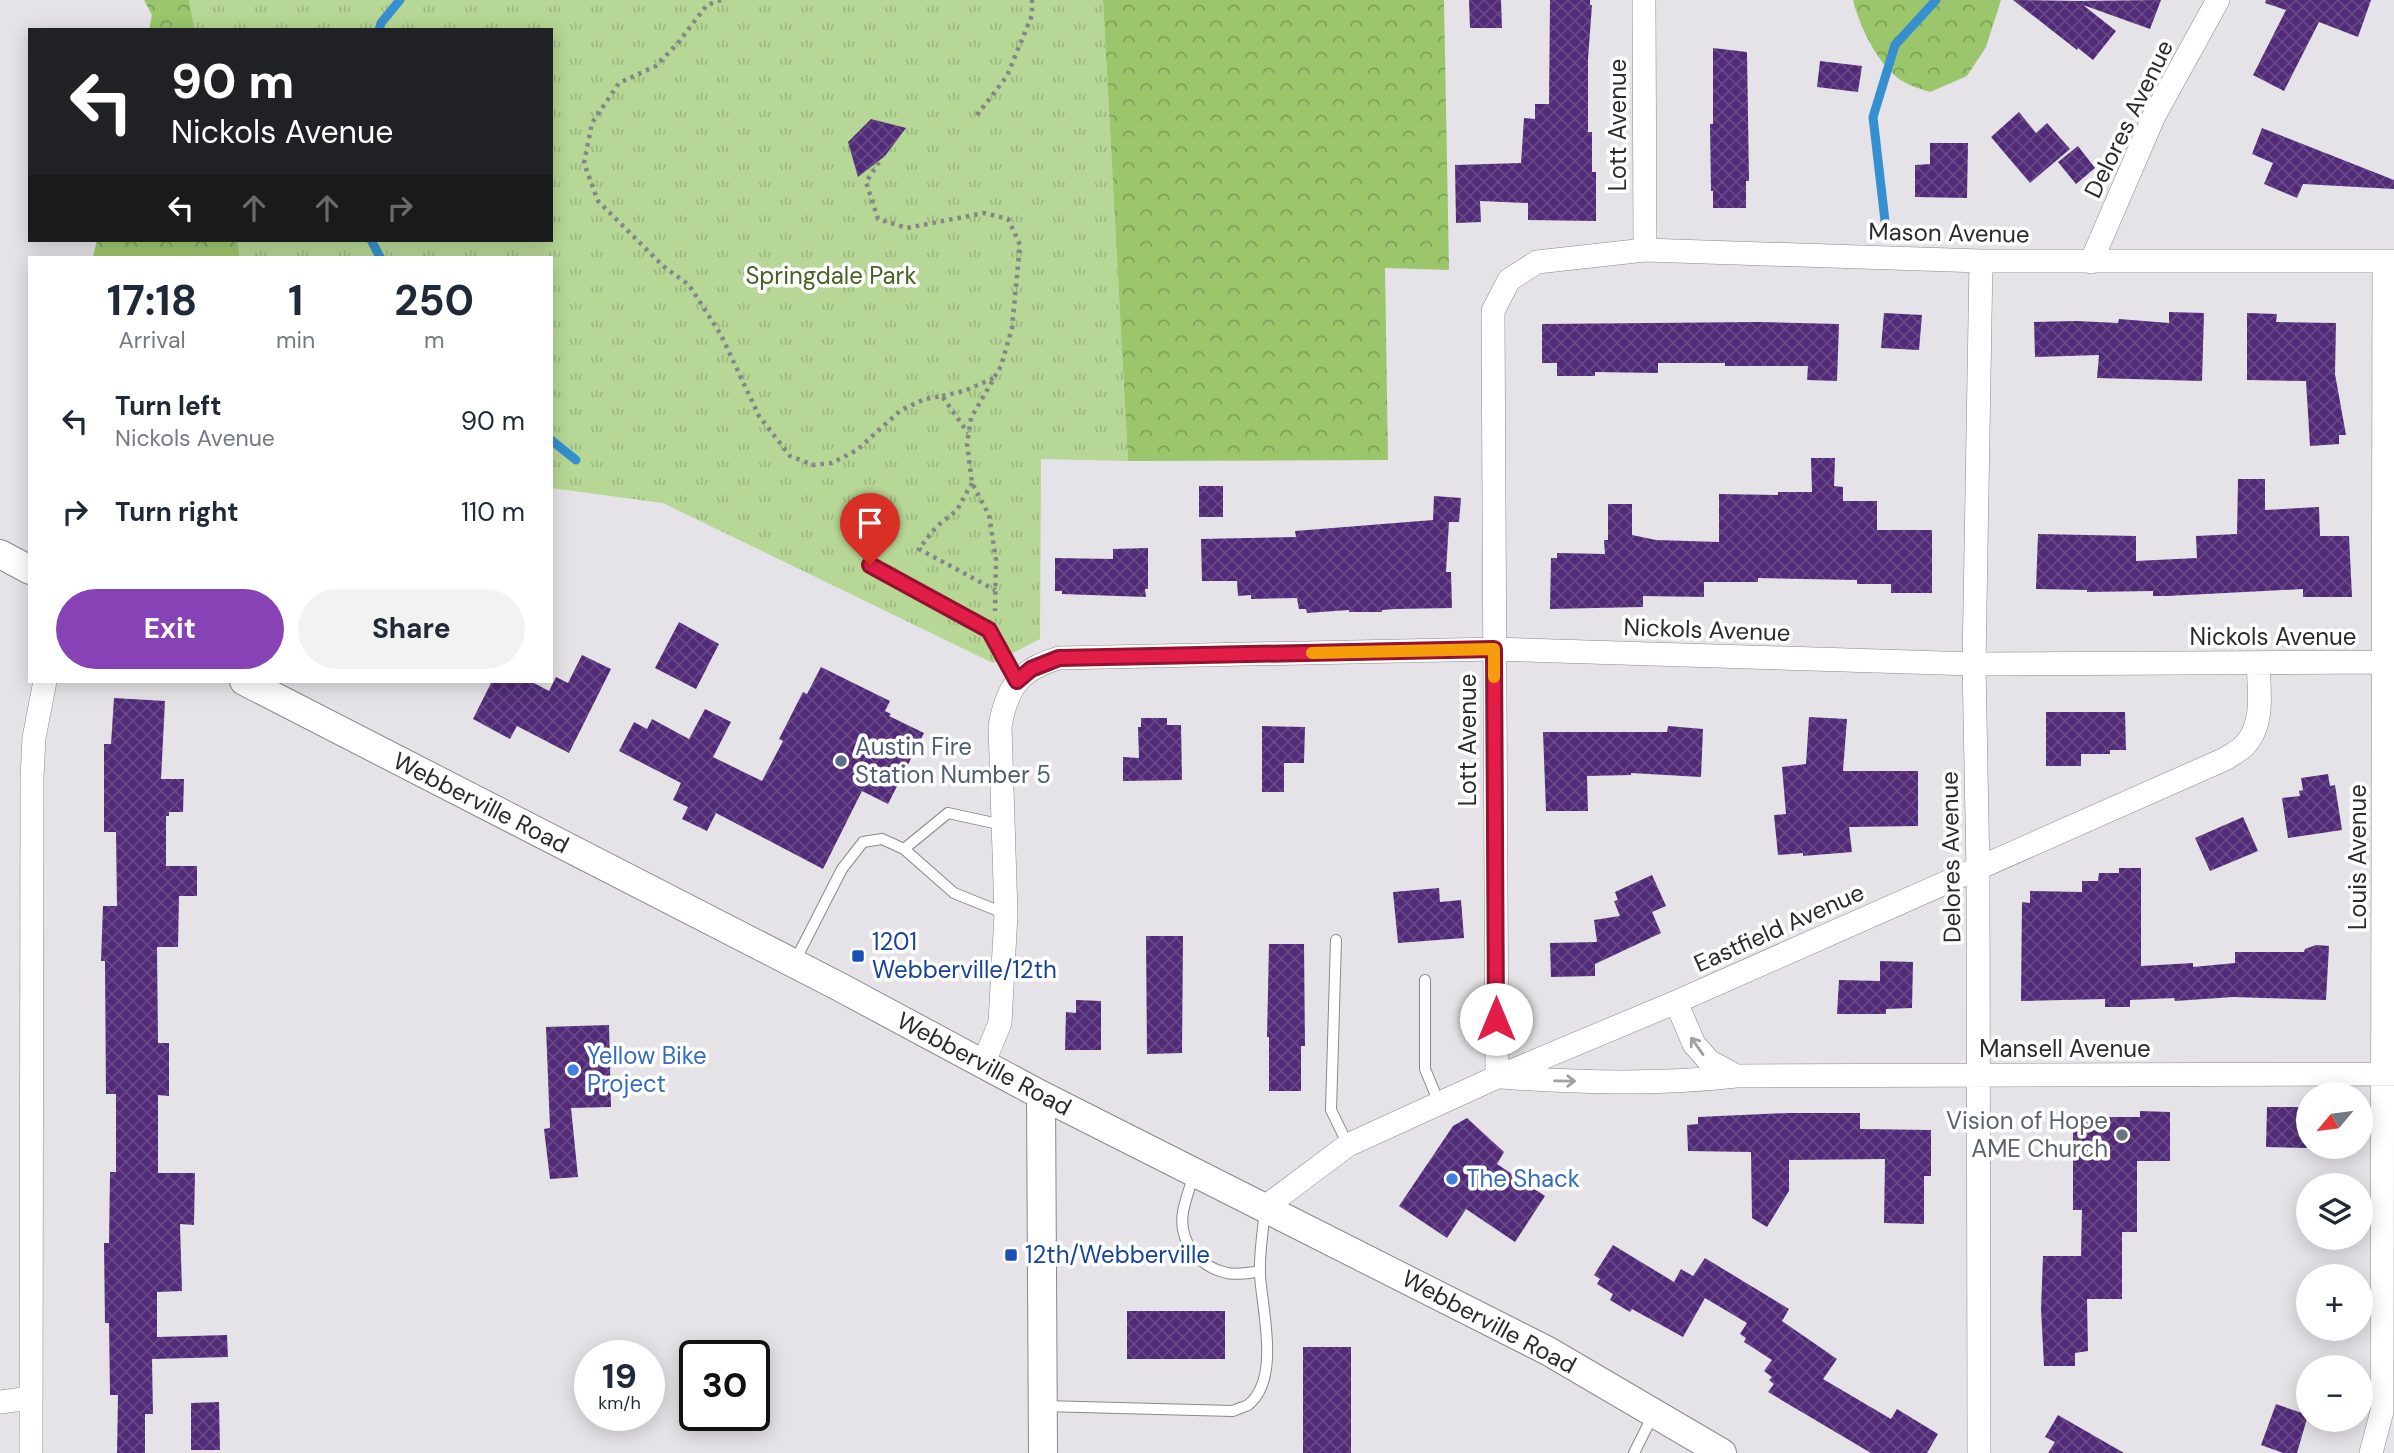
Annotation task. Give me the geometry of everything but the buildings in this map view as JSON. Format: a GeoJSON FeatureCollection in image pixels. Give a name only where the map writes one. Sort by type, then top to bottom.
{"type":"FeatureCollection","features":[{"type":"Feature","properties":{"kind":"street","name":"Lott Avenue"},"geometry":{"type":"LineString","coordinates":[[1644,0],[1645,250]]}},
{"type":"Feature","properties":{"kind":"street","name":"Delores Avenue"},"geometry":{"type":"LineString","coordinates":[[2091,262],[2154,116],[2218,0]]}},
{"type":"Feature","properties":{"kind":"street","name":"Mason Avenue"},"geometry":{"type":"LineString","coordinates":[[1509,280],[1537,262],[1645,250],[1981,261],[2389,261]]}},
{"type":"Feature","properties":{"kind":"street","name":"Delores Avenue"},"geometry":{"type":"LineString","coordinates":[[1979,1453],[1978,870],[1974,664],[1981,261]]}},
{"type":"Feature","properties":{"kind":"street","name":"Louis Avenue"},"geometry":{"type":"LineString","coordinates":[[2371,1453],[2382,1411],[2389,1074],[2389,261]]}},
{"type":"Feature","properties":{"kind":"street","name":"Lott Avenue"},"geometry":{"type":"LineString","coordinates":[[1497,1077],[1493,311],[1509,280]]}},
{"type":"Feature","properties":{"kind":"street"},"geometry":{"type":"LineString","coordinates":[[0,554],[28,569]]}},
{"type":"Feature","properties":{"kind":"street","name":"Nickols Avenue"},"geometry":{"type":"LineString","coordinates":[[1020,678],[1041,663],[1059,658],[1494,649],[1974,664],[2389,662]]}},
{"type":"Feature","properties":{"kind":"street","name":"Eastfield Avenue"},"geometry":{"type":"LineString","coordinates":[[1265,1207],[1348,1145],[1497,1077],[1676,1002],[2225,759],[2244,746],[2255,730],[2259,702],[2258,663]]}},
{"type":"Feature","properties":{"kind":"street"},"geometry":{"type":"LineString","coordinates":[[983,1063],[1000,1023],[1006,914],[1000,726],[1004,704],[1020,678]]}},
{"type":"Feature","properties":{"kind":"street"},"geometry":{"type":"LineString","coordinates":[[31,1453],[32,779],[34,738],[45,683]]}},
{"type":"Feature","properties":{"kind":"street","name":"Webberville Road"},"geometry":{"type":"LineString","coordinates":[[248,683],[793,963],[1041,1095],[1548,1351],[1722,1453]]}},
{"type":"Feature","properties":{"kind":"street"},"geometry":{"type":"LineString","coordinates":[[1676,1002],[1694,1044],[1709,1062],[1736,1076]]}},
{"type":"Feature","properties":{"kind":"street","name":"Mansell Avenue"},"geometry":{"type":"LineString","coordinates":[[1497,1077],[1596,1081],[1698,1080],[1736,1076],[2389,1074]]}},
{"type":"Feature","properties":{"kind":"street"},"geometry":{"type":"LineString","coordinates":[[1041,1095],[1043,1453]]}},
{"type":"Feature","properties":{"kind":"street"},"geometry":{"type":"LineString","coordinates":[[0,1402],[30,1398]]}},
{"type":"Feature","properties":{"kind":"lane"},"geometry":{"type":"LineString","coordinates":[[870,565],[989,630],[1020,678]]}},
{"type":"Feature","properties":{"kind":"lane"},"geometry":{"type":"LineString","coordinates":[[904,849],[948,813],[1003,825]]}},
{"type":"Feature","properties":{"kind":"lane"},"geometry":{"type":"LineString","coordinates":[[793,963],[842,869],[863,842],[882,839],[904,849],[954,893],[1006,914]]}},
{"type":"Feature","properties":{"kind":"lane"},"geometry":{"type":"LineString","coordinates":[[1336,940],[1331,1110],[1348,1145]]}},
{"type":"Feature","properties":{"kind":"lane"},"geometry":{"type":"LineString","coordinates":[[1425,980],[1425,1069],[1439,1103]]}},
{"type":"Feature","properties":{"kind":"lane"},"geometry":{"type":"LineString","coordinates":[[1195,1172],[1183,1213],[1186,1241],[1196,1256],[1212,1269],[1240,1274],[1260,1271]]}},
{"type":"Feature","properties":{"kind":"lane"},"geometry":{"type":"LineString","coordinates":[[1043,1406],[1233,1411],[1248,1405],[1260,1390],[1267,1360],[1267,1321],[1260,1271],[1265,1207]]}},
{"type":"Feature","properties":{"kind":"lane"},"geometry":{"type":"LineString","coordinates":[[1634,1453],[1654,1413]]}},
{"type":"Feature","properties":{"kind":"path"},"geometry":{"type":"LineString","coordinates":[[721,0],[708,5],[656,66],[620,83],[592,123],[584,163],[598,201],[636,236],[663,266],[689,285],[721,335],[759,416],[790,456],[813,465],[832,463],[857,450],[901,410],[925,399],[964,391],[995,378]]}},
{"type":"Feature","properties":{"kind":"path"},"geometry":{"type":"LineString","coordinates":[[977,115],[1007,75],[1032,15],[1032,0]]}},
{"type":"Feature","properties":{"kind":"path"},"geometry":{"type":"LineString","coordinates":[[880,162],[866,182],[878,219],[907,228],[984,213],[1008,219],[1020,245],[1013,328],[1001,366],[971,418],[967,444],[972,483],[989,515],[996,560],[995,617]]}},
{"type":"Feature","properties":{"kind":"path"},"geometry":{"type":"LineString","coordinates":[[942,396],[968,433]]}},
{"type":"Feature","properties":{"kind":"path"},"geometry":{"type":"LineString","coordinates":[[972,483],[957,509],[936,527],[919,549],[995,590]]}},
{"type":"Feature","properties":{"kind":"green space"},"geometry":{"type":"Polygon","coordinates":[[[144,0],[189,0],[195,28],[149,28],[152,15],[144,0]]]}},
{"type":"Feature","properties":{"kind":"green space","name":"Springdale Park"},"geometry":{"type":"Polygon","coordinates":[[[189,0],[1103,0],[1128,461],[1041,459],[1040,639],[993,663],[663,503],[553,488],[553,256],[240,256],[237,242],[553,242],[553,28],[195,28],[189,0]]]}},
{"type":"Feature","properties":{"kind":"green space"},"geometry":{"type":"Polygon","coordinates":[[[1103,0],[1444,0],[1449,270],[1385,268],[1388,460],[1128,461],[1103,0]]]}},
{"type":"Feature","properties":{"kind":"green space"},"geometry":{"type":"Polygon","coordinates":[[[1853,0],[2001,0],[1986,47],[1967,76],[1930,92],[1904,82],[1887,67],[1865,34],[1853,0]]]}},
{"type":"Feature","properties":{"kind":"green space"},"geometry":{"type":"Polygon","coordinates":[[[97,242],[237,242],[240,256],[93,256],[97,242]]]}},
{"type":"Feature","properties":{"kind":"waterway"},"geometry":{"type":"LineString","coordinates":[[380,28],[400,0]]}},
{"type":"Feature","properties":{"kind":"waterway"},"geometry":{"type":"LineString","coordinates":[[1885,221],[1873,117],[1895,45],[1936,0]]}},
{"type":"Feature","properties":{"kind":"waterway"},"geometry":{"type":"LineString","coordinates":[[372,242],[379,256]]}},
{"type":"Feature","properties":{"kind":"waterway"},"geometry":{"type":"LineString","coordinates":[[553,442],[576,460]]}},
{"type":"Feature","properties":{"kind":"slow traffic"},"geometry":{"type":"LineString","coordinates":[[1312,653],[1494,649],[1494,677]]}},
{"type":"Feature","properties":{"kind":"place","name":"Austin Fire Station Number 5"},"geometry":{"type":"Point","coordinates":[841,761]}},
{"type":"Feature","properties":{"kind":"place","name":"1201 Webberville/12th"},"geometry":{"type":"Point","coordinates":[858,956]}},
{"type":"Feature","properties":{"kind":"place","name":"Yellow Bike Project"},"geometry":{"type":"Point","coordinates":[573,1070]}},
{"type":"Feature","properties":{"kind":"place","name":"Vision of Hope AME Church"},"geometry":{"type":"Point","coordinates":[2122,1135]}},
{"type":"Feature","properties":{"kind":"place","name":"The Shack"},"geometry":{"type":"Point","coordinates":[1452,1179]}},
{"type":"Feature","properties":{"kind":"place","name":"12th/Webberville"},"geometry":{"type":"Point","coordinates":[1011,1255]}},
{"type":"Feature","properties":{"kind":"route"},"geometry":{"type":"LineString","coordinates":[[870,565],[989,630],[1017,681],[1041,663],[1059,658],[1494,649],[1496,1019]]}}]}
